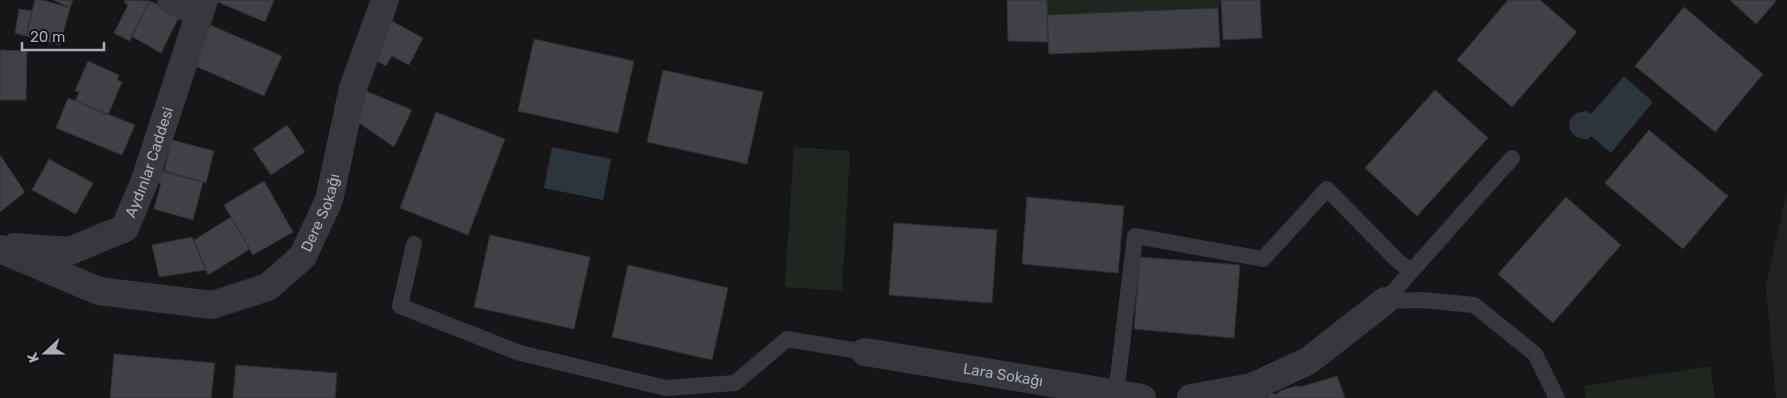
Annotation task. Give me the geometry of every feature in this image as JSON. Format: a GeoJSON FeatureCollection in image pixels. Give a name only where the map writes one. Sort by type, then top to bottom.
{"type":"FeatureCollection","features":[{"type":"Feature","properties":{"kind":"street"},"geometry":{"type":"LineString","coordinates":[[171,0],[202,7]]}},
{"type":"Feature","properties":{"kind":"street","name":"Dere Sokağı"},"geometry":{"type":"LineString","coordinates":[[0,248],[99,291],[212,305],[268,286],[302,256],[329,200],[353,88],[385,0]]}},
{"type":"Feature","properties":{"kind":"street","name":"Aydınlar Caddesi"},"geometry":{"type":"LineString","coordinates":[[0,248],[70,251],[126,228],[146,180],[202,7]]}},
{"type":"Feature","properties":{"kind":"street"},"geometry":{"type":"LineString","coordinates":[[1191,398],[1252,387],[1308,361],[1384,301]]}},
{"type":"Feature","properties":{"kind":"street","name":"Lara Sokağı"},"geometry":{"type":"LineString","coordinates":[[865,352],[1129,396]]}},
{"type":"Feature","properties":{"kind":"lane"},"geometry":{"type":"LineString","coordinates":[[1384,301],[1512,158]]}},
{"type":"Feature","properties":{"kind":"lane"},"geometry":{"type":"LineString","coordinates":[[1129,396],[1135,236],[1263,259],[1327,189],[1398,261],[1411,271]]}},
{"type":"Feature","properties":{"kind":"lane"},"geometry":{"type":"LineString","coordinates":[[414,244],[400,306],[520,353],[666,388],[735,384],[787,339],[865,352]]}},
{"type":"Feature","properties":{"kind":"lane"},"geometry":{"type":"LineString","coordinates":[[1384,301],[1422,300],[1474,305],[1535,354],[1558,398]]}},
{"type":"Feature","properties":{"kind":"shaded area"},"geometry":{"type":"Polygon","coordinates":[[[1046,0],[1220,0],[1220,7],[1047,16],[1046,0]]]}},
{"type":"Feature","properties":{"kind":"shaded area"},"geometry":{"type":"Polygon","coordinates":[[[1624,76],[1653,102],[1611,153],[1591,136],[1588,139],[1574,136],[1569,126],[1573,116],[1587,111],[1591,114],[1624,76]]]}},
{"type":"Feature","properties":{"kind":"shaded area"},"geometry":{"type":"Polygon","coordinates":[[[552,147],[611,159],[603,200],[544,188],[552,147]]]}},
{"type":"Feature","properties":{"kind":"shaded area"},"geometry":{"type":"Polygon","coordinates":[[[794,147],[850,151],[842,291],[785,287],[794,147]]]}},
{"type":"Feature","properties":{"kind":"shaded area"},"geometry":{"type":"Polygon","coordinates":[[[1787,190],[1787,398],[1776,398],[1766,286],[1787,190]]]}},
{"type":"Feature","properties":{"kind":"shaded area"},"geometry":{"type":"Polygon","coordinates":[[[1710,366],[1715,398],[1586,398],[1584,386],[1710,366]]]}},
{"type":"Feature","properties":{"kind":"building"},"geometry":{"type":"Polygon","coordinates":[[[35,0],[43,0],[70,8],[60,45],[26,36],[35,0]]]}},
{"type":"Feature","properties":{"kind":"building"},"geometry":{"type":"Polygon","coordinates":[[[54,0],[73,0],[70,8],[54,0]]]}},
{"type":"Feature","properties":{"kind":"building"},"geometry":{"type":"Polygon","coordinates":[[[125,0],[150,1],[130,41],[114,33],[128,5],[124,2],[125,0]]]}},
{"type":"Feature","properties":{"kind":"building"},"geometry":{"type":"Polygon","coordinates":[[[213,0],[274,0],[265,22],[213,0]]]}},
{"type":"Feature","properties":{"kind":"building"},"geometry":{"type":"Polygon","coordinates":[[[1007,0],[1047,0],[1048,42],[1008,41],[1007,0]]]}},
{"type":"Feature","properties":{"kind":"building"},"geometry":{"type":"Polygon","coordinates":[[[1221,0],[1260,0],[1262,38],[1223,40],[1221,0]]]}},
{"type":"Feature","properties":{"kind":"building"},"geometry":{"type":"Polygon","coordinates":[[[1508,0],[1540,0],[1577,32],[1512,107],[1457,60],[1508,0]]]}},
{"type":"Feature","properties":{"kind":"building"},"geometry":{"type":"Polygon","coordinates":[[[1730,0],[1777,0],[1756,24],[1730,0]]]}},
{"type":"Feature","properties":{"kind":"building"},"geometry":{"type":"Polygon","coordinates":[[[150,1],[180,15],[161,53],[131,36],[150,1]]]}},
{"type":"Feature","properties":{"kind":"building"},"geometry":{"type":"Polygon","coordinates":[[[1684,7],[1763,74],[1715,132],[1635,66],[1684,7]]]}},
{"type":"Feature","properties":{"kind":"building"},"geometry":{"type":"Polygon","coordinates":[[[1218,8],[1220,47],[1049,54],[1047,15],[1218,8]]]}},
{"type":"Feature","properties":{"kind":"building"},"geometry":{"type":"Polygon","coordinates":[[[19,9],[32,11],[26,36],[15,33],[19,9]]]}},
{"type":"Feature","properties":{"kind":"building"},"geometry":{"type":"Polygon","coordinates":[[[388,19],[423,38],[409,65],[392,56],[386,66],[368,56],[388,19]]]}},
{"type":"Feature","properties":{"kind":"building"},"geometry":{"type":"Polygon","coordinates":[[[210,25],[282,56],[264,96],[193,65],[210,25]]]}},
{"type":"Feature","properties":{"kind":"building"},"geometry":{"type":"Polygon","coordinates":[[[534,39],[634,61],[618,133],[518,111],[534,39]]]}},
{"type":"Feature","properties":{"kind":"building"},"geometry":{"type":"Polygon","coordinates":[[[0,50],[27,51],[26,100],[0,100],[0,50]]]}},
{"type":"Feature","properties":{"kind":"building"},"geometry":{"type":"Polygon","coordinates":[[[88,61],[119,75],[117,80],[122,82],[108,115],[75,101],[79,92],[75,91],[88,61]]]}},
{"type":"Feature","properties":{"kind":"building"},"geometry":{"type":"Polygon","coordinates":[[[663,70],[763,92],[747,164],[647,142],[663,70]]]}},
{"type":"Feature","properties":{"kind":"building"},"geometry":{"type":"Polygon","coordinates":[[[361,89],[412,110],[394,147],[352,118],[361,89]]]}},
{"type":"Feature","properties":{"kind":"building"},"geometry":{"type":"Polygon","coordinates":[[[1435,90],[1488,138],[1417,216],[1365,168],[1435,90]]]}},
{"type":"Feature","properties":{"kind":"building"},"geometry":{"type":"Polygon","coordinates":[[[68,98],[135,125],[122,155],[56,128],[68,98]]]}},
{"type":"Feature","properties":{"kind":"building"},"geometry":{"type":"Polygon","coordinates":[[[436,112],[505,139],[468,235],[400,208],[436,112]]]}},
{"type":"Feature","properties":{"kind":"building"},"geometry":{"type":"Polygon","coordinates":[[[287,125],[305,152],[271,175],[253,149],[287,125]]]}},
{"type":"Feature","properties":{"kind":"building"},"geometry":{"type":"Polygon","coordinates":[[[1649,130],[1728,196],[1683,249],[1605,183],[1649,130]]]}},
{"type":"Feature","properties":{"kind":"building"},"geometry":{"type":"Polygon","coordinates":[[[172,140],[214,151],[206,183],[164,172],[172,140]]]}},
{"type":"Feature","properties":{"kind":"building"},"geometry":{"type":"Polygon","coordinates":[[[0,155],[25,192],[0,212],[0,155]]]}},
{"type":"Feature","properties":{"kind":"building"},"geometry":{"type":"Polygon","coordinates":[[[49,159],[93,183],[76,214],[32,190],[49,159]]]}},
{"type":"Feature","properties":{"kind":"building"},"geometry":{"type":"Polygon","coordinates":[[[158,169],[203,182],[193,220],[154,209],[161,183],[155,181],[158,169]]]}},
{"type":"Feature","properties":{"kind":"building"},"geometry":{"type":"Polygon","coordinates":[[[264,181],[293,232],[253,255],[224,205],[264,181]]]}},
{"type":"Feature","properties":{"kind":"building"},"geometry":{"type":"Polygon","coordinates":[[[1027,197],[1124,206],[1118,273],[1022,264],[1027,197]]]}},
{"type":"Feature","properties":{"kind":"building"},"geometry":{"type":"Polygon","coordinates":[[[1566,197],[1621,245],[1553,323],[1498,274],[1566,197]]]}},
{"type":"Feature","properties":{"kind":"building"},"geometry":{"type":"Polygon","coordinates":[[[231,217],[250,249],[208,275],[194,240],[231,217]]]}},
{"type":"Feature","properties":{"kind":"building"},"geometry":{"type":"Polygon","coordinates":[[[894,223],[997,230],[992,303],[889,295],[894,223]]]}},
{"type":"Feature","properties":{"kind":"building"},"geometry":{"type":"Polygon","coordinates":[[[490,235],[590,257],[574,329],[474,307],[490,235]]]}},
{"type":"Feature","properties":{"kind":"building"},"geometry":{"type":"Polygon","coordinates":[[[192,237],[206,270],[159,277],[152,245],[192,237]]]}},
{"type":"Feature","properties":{"kind":"building"},"geometry":{"type":"Polygon","coordinates":[[[1140,257],[1240,265],[1234,338],[1134,329],[1140,257]]]}},
{"type":"Feature","properties":{"kind":"building"},"geometry":{"type":"Polygon","coordinates":[[[628,265],[728,288],[712,360],[612,337],[628,265]]]}},
{"type":"Feature","properties":{"kind":"building"},"geometry":{"type":"Polygon","coordinates":[[[114,354],[215,363],[211,398],[110,398],[114,354]]]}},
{"type":"Feature","properties":{"kind":"building"},"geometry":{"type":"Polygon","coordinates":[[[236,365],[337,373],[335,398],[233,398],[236,365]]]}},
{"type":"Feature","properties":{"kind":"building"},"geometry":{"type":"Polygon","coordinates":[[[1337,376],[1345,398],[1254,398],[1268,396],[1268,393],[1278,394],[1279,391],[1337,376]]]}}]}
